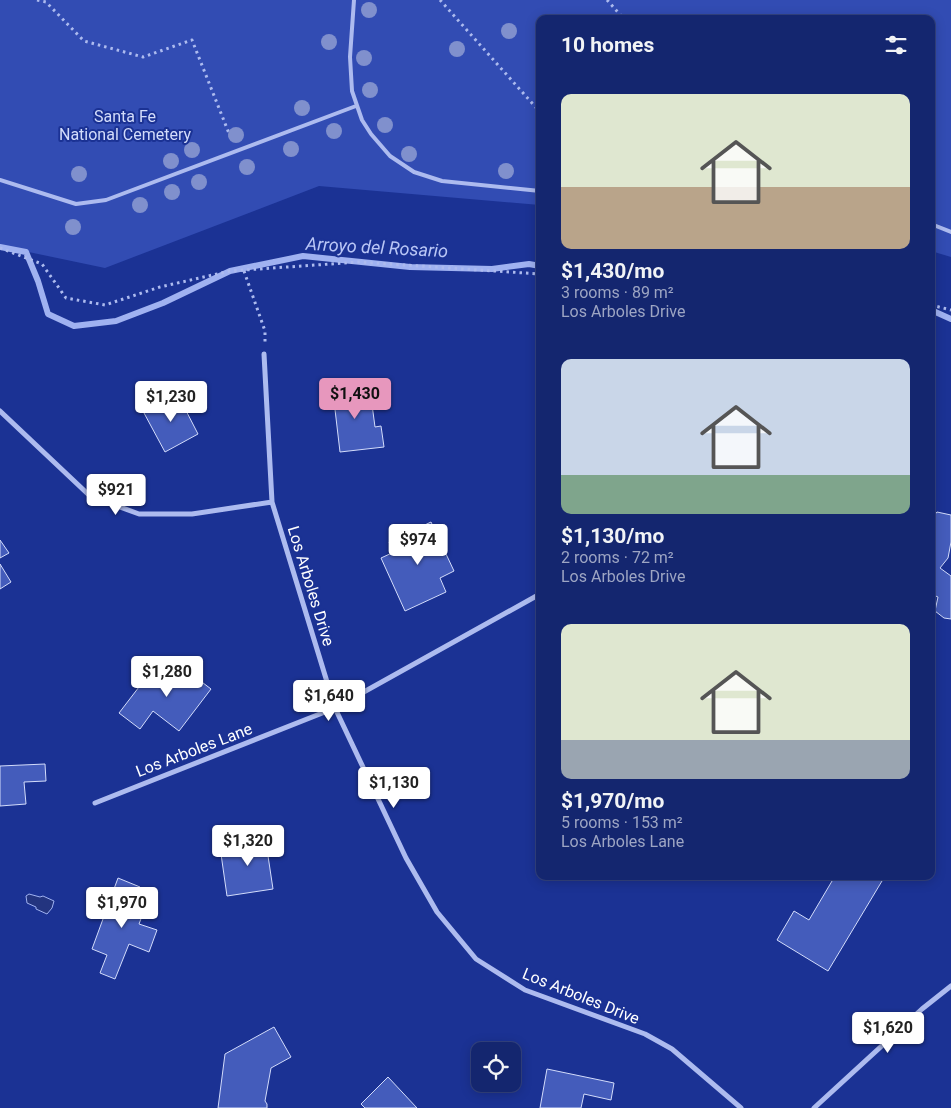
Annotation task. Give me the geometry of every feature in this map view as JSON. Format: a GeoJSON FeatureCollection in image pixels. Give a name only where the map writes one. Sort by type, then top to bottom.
{"type":"FeatureCollection","features":[{"type":"Feature","properties":{"kind":"street","name":"Los Arboles Drive"},"geometry":{"type":"LineString","coordinates":[[264,354],[272,502],[335,708],[406,858],[437,912],[476,959],[525,990],[645,1034],[672,1049],[741,1108]]}},
{"type":"Feature","properties":{"kind":"street"},"geometry":{"type":"LineString","coordinates":[[0,411],[90,496],[139,514],[192,514],[272,502]]}},
{"type":"Feature","properties":{"kind":"street","name":"Los Arboles Lane"},"geometry":{"type":"LineString","coordinates":[[95,802],[335,708],[536,596]]}},
{"type":"Feature","properties":{"kind":"street"},"geometry":{"type":"LineString","coordinates":[[814,1108],[922,1009],[951,986]]}},
{"type":"Feature","properties":{"kind":"lane"},"geometry":{"type":"LineString","coordinates":[[354,0],[350,39],[350,74],[356,106],[362,120],[390,156],[414,172],[442,182],[536,191]]}},
{"type":"Feature","properties":{"kind":"lane"},"geometry":{"type":"LineString","coordinates":[[0,180],[76,204],[94,202],[118,197],[356,106]]}},
{"type":"Feature","properties":{"kind":"lane"},"geometry":{"type":"LineString","coordinates":[[935,226],[951,232]]}},
{"type":"Feature","properties":{"kind":"path"},"geometry":{"type":"LineString","coordinates":[[38,0],[46,2],[84,41],[143,58],[192,40],[236,152]]}},
{"type":"Feature","properties":{"kind":"path"},"geometry":{"type":"LineString","coordinates":[[440,0],[536,108]]}},
{"type":"Feature","properties":{"kind":"path"},"geometry":{"type":"LineString","coordinates":[[607,0],[620,15]]}},
{"type":"Feature","properties":{"kind":"path"},"geometry":{"type":"LineString","coordinates":[[0,248],[42,264],[66,298],[105,305],[160,287],[230,271],[359,262],[536,274]]}},
{"type":"Feature","properties":{"kind":"path"},"geometry":{"type":"LineString","coordinates":[[244,270],[265,331],[264,354]]}},
{"type":"Feature","properties":{"kind":"path"},"geometry":{"type":"LineString","coordinates":[[935,306],[951,310]]}},
{"type":"Feature","properties":{"kind":"green space","name":"Santa Fe National Cemetery"},"geometry":{"type":"Polygon","coordinates":[[[0,0],[951,0],[951,257],[935,252],[935,15],[536,15],[536,205],[319,186],[105,268],[0,246],[0,0]]]}},
{"type":"Feature","properties":{"kind":"shaded area"},"geometry":{"type":"Polygon","coordinates":[[[29,894],[43,896],[54,901],[52,908],[47,914],[36,909],[36,907],[27,903],[26,896],[29,894]]]}},
{"type":"Feature","properties":{"kind":"building"},"geometry":{"type":"Polygon","coordinates":[[[354,382],[355,398],[371,397],[375,427],[381,426],[384,447],[340,452],[332,384],[354,382]]]}},
{"type":"Feature","properties":{"kind":"building"},"geometry":{"type":"Polygon","coordinates":[[[178,395],[198,434],[165,452],[144,413],[178,395]]]}},
{"type":"Feature","properties":{"kind":"building"},"geometry":{"type":"Polygon","coordinates":[[[937,512],[951,515],[951,542],[948,558],[940,568],[951,576],[951,619],[944,618],[935,611],[938,597],[935,596],[935,514],[937,512]]]}},
{"type":"Feature","properties":{"kind":"building"},"geometry":{"type":"Polygon","coordinates":[[[431,522],[454,571],[440,578],[446,592],[405,611],[381,558],[394,552],[389,542],[431,522]]]}},
{"type":"Feature","properties":{"kind":"building"},"geometry":{"type":"Polygon","coordinates":[[[0,540],[9,553],[0,558],[0,540]]]}},
{"type":"Feature","properties":{"kind":"building"},"geometry":{"type":"Polygon","coordinates":[[[0,564],[11,582],[0,589],[0,564]]]}},
{"type":"Feature","properties":{"kind":"building"},"geometry":{"type":"Polygon","coordinates":[[[173,660],[211,689],[179,731],[153,711],[140,729],[119,713],[149,674],[157,680],[173,660]]]}},
{"type":"Feature","properties":{"kind":"building"},"geometry":{"type":"Polygon","coordinates":[[[45,764],[46,781],[24,782],[26,804],[0,806],[0,766],[45,764]]]}},
{"type":"Feature","properties":{"kind":"building"},"geometry":{"type":"Polygon","coordinates":[[[265,836],[273,889],[227,896],[221,854],[238,851],[236,840],[265,836]]]}},
{"type":"Feature","properties":{"kind":"building"},"geometry":{"type":"Polygon","coordinates":[[[118,878],[140,887],[130,912],[142,916],[139,924],[157,930],[149,952],[129,944],[115,979],[100,973],[107,955],[92,949],[118,878]]]}},
{"type":"Feature","properties":{"kind":"building"},"geometry":{"type":"Polygon","coordinates":[[[833,880],[883,880],[828,971],[777,940],[794,911],[809,920],[833,880]]]}},
{"type":"Feature","properties":{"kind":"building"},"geometry":{"type":"Polygon","coordinates":[[[274,1027],[291,1057],[271,1068],[265,1101],[267,1108],[218,1108],[225,1054],[274,1027]]]}},
{"type":"Feature","properties":{"kind":"building"},"geometry":{"type":"Polygon","coordinates":[[[547,1069],[614,1083],[611,1100],[584,1094],[581,1108],[540,1108],[547,1069]]]}},
{"type":"Feature","properties":{"kind":"building"},"geometry":{"type":"Polygon","coordinates":[[[388,1077],[417,1108],[365,1108],[361,1104],[388,1077]]]}},
{"type":"Feature","properties":{"kind":"waterway","name":"Arroyo del Rosario"},"geometry":{"type":"LineString","coordinates":[[0,247],[26,252],[38,281],[48,314],[74,326],[116,321],[163,303],[230,271],[303,256],[410,267],[492,269],[529,264],[536,265]]}},
{"type":"Feature","properties":{"kind":"waterway","name":"Arroyo del Rosario"},"geometry":{"type":"LineString","coordinates":[[935,312],[951,319]]}}]}
